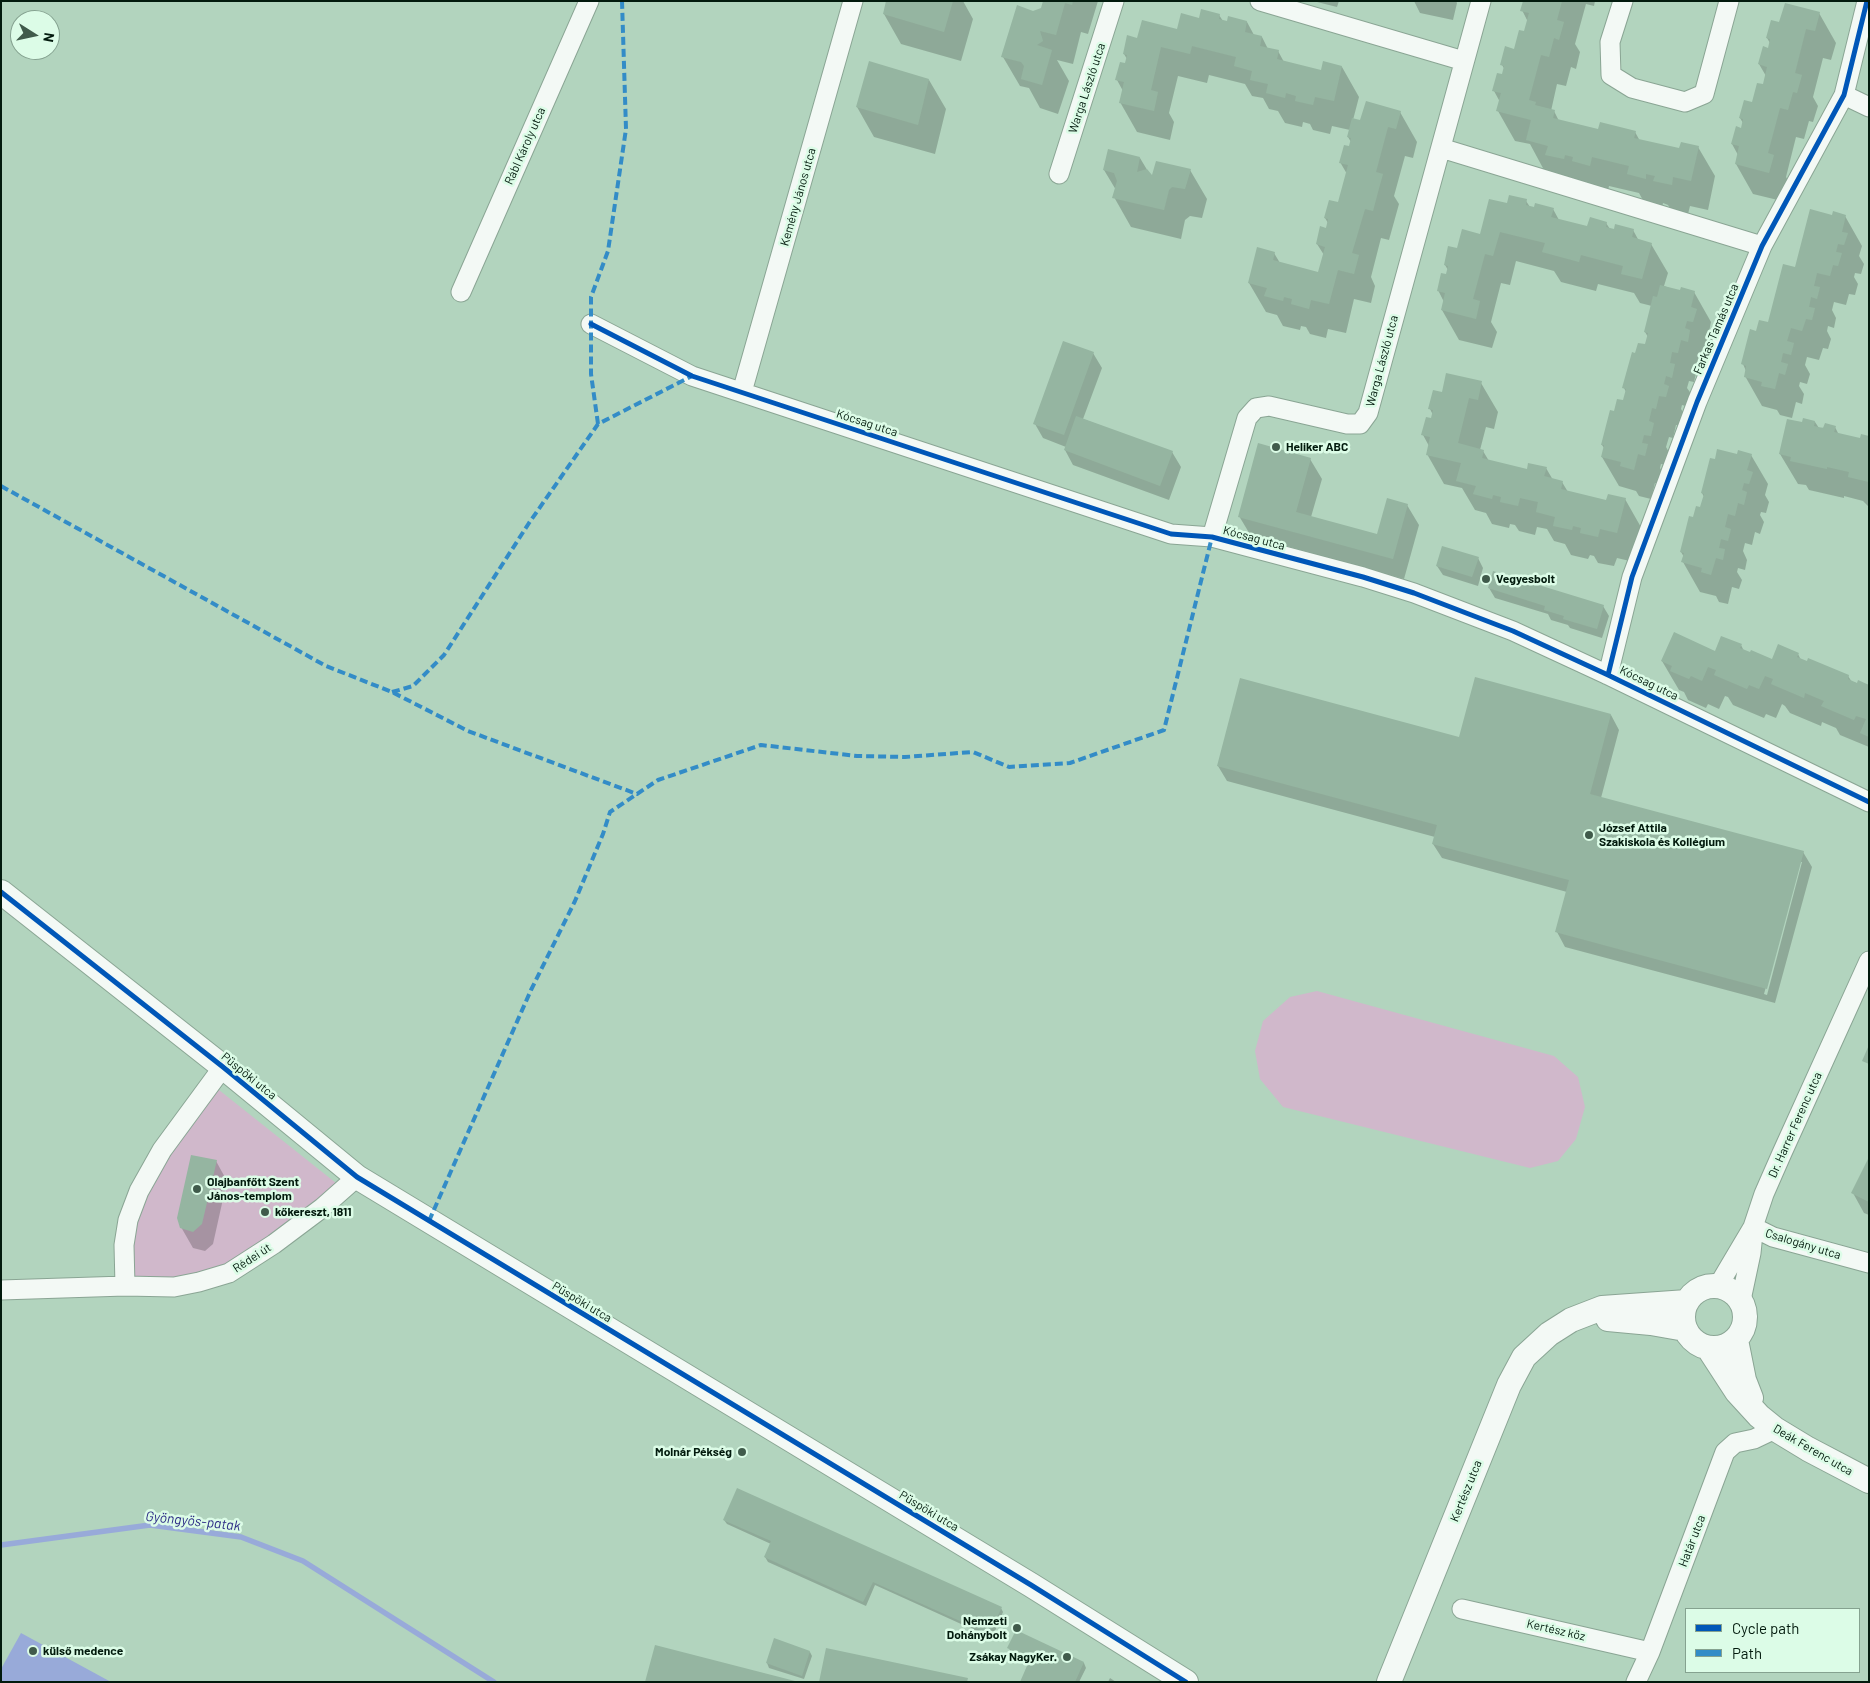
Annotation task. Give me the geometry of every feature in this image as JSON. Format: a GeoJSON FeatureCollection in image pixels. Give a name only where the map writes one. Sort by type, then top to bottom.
{"type":"FeatureCollection","features":[{"type":"Feature","properties":{"kind":"street","name":"Rábl Károly utca"},"geometry":{"type":"LineString","coordinates":[[461,292],[589,1]]}},
{"type":"Feature","properties":{"kind":"street","name":"Kemény János utca"},"geometry":{"type":"LineString","coordinates":[[742,392],[853,1]]}},
{"type":"Feature","properties":{"kind":"street","name":"Warga László utca"},"geometry":{"type":"LineString","coordinates":[[1059,174],[1114,1]]}},
{"type":"Feature","properties":{"kind":"street"},"geometry":{"type":"LineString","coordinates":[[1260,1],[1464,61]]}},
{"type":"Feature","properties":{"kind":"street","name":"Warga László utca"},"geometry":{"type":"LineString","coordinates":[[1212,537],[1247,418],[1256,408],[1268,406],[1347,424],[1360,424],[1368,413],[1481,1]]}},
{"type":"Feature","properties":{"kind":"street"},"geometry":{"type":"LineString","coordinates":[[1623,1],[1610,42],[1610,75],[1632,88],[1685,102],[1704,94],[1729,1]]}},
{"type":"Feature","properties":{"kind":"street","name":"Farkas Tamás utca"},"geometry":{"type":"LineString","coordinates":[[1608,675],[1632,578],[1697,402],[1762,246],[1844,95],[1867,1]]}},
{"type":"Feature","properties":{"kind":"street"},"geometry":{"type":"LineString","coordinates":[[1844,95],[1869,107]]}},
{"type":"Feature","properties":{"kind":"street"},"geometry":{"type":"LineString","coordinates":[[1441,148],[1762,246]]}},
{"type":"Feature","properties":{"kind":"street","name":"Kócsag utca"},"geometry":{"type":"LineString","coordinates":[[591,324],[683,372],[1172,534],[1212,537],[1414,592],[1513,631],[1869,802]]}},
{"type":"Feature","properties":{"kind":"street","name":"Püspöki utca"},"geometry":{"type":"LineString","coordinates":[[1,892],[223,1067],[357,1177],[1031,1585],[1186,1682]]}},
{"type":"Feature","properties":{"kind":"street","name":"Dr. Harrer Ferenc utca"},"geometry":{"type":"LineString","coordinates":[[1718,1286],[1753,1227],[1778,1161],[1869,961]]}},
{"type":"Feature","properties":{"kind":"street"},"geometry":{"type":"LineString","coordinates":[[125,1286],[124,1245],[128,1220],[139,1191],[162,1150],[223,1067]]}},
{"type":"Feature","properties":{"kind":"street","name":"Rédei út"},"geometry":{"type":"LineString","coordinates":[[1,1290],[125,1286],[174,1287],[199,1282],[229,1272],[274,1244],[322,1208],[357,1177]]}},
{"type":"Feature","properties":{"kind":"street","name":"Csalogány utca"},"geometry":{"type":"LineString","coordinates":[[1741,1300],[1751,1254],[1753,1227],[1773,1237],[1869,1263]]}},
{"type":"Feature","properties":{"kind":"street"},"geometry":{"type":"LineString","coordinates":[[1708,1286],[1727,1288],[1741,1300],[1746,1320],[1743,1330],[1736,1340],[1720,1348],[1710,1348],[1700,1346],[1692,1340],[1685,1329],[1683,1312],[1686,1302],[1700,1289],[1708,1286]]}},
{"type":"Feature","properties":{"kind":"street","name":"Kertész utca"},"geometry":{"type":"LineString","coordinates":[[1389,1682],[1516,1370],[1524,1356],[1549,1334],[1571,1320],[1602,1308],[1686,1302]]}},
{"type":"Feature","properties":{"kind":"street"},"geometry":{"type":"LineString","coordinates":[[1571,1320],[1613,1319],[1685,1329]]}},
{"type":"Feature","properties":{"kind":"street"},"geometry":{"type":"LineString","coordinates":[[1736,1340],[1744,1380],[1767,1422]]}},
{"type":"Feature","properties":{"kind":"street"},"geometry":{"type":"LineString","coordinates":[[1710,1348],[1736,1392],[1767,1422]]}},
{"type":"Feature","properties":{"kind":"street","name":"Deák Ferenc utca"},"geometry":{"type":"LineString","coordinates":[[1767,1422],[1808,1449],[1869,1481]]}},
{"type":"Feature","properties":{"kind":"street","name":"Határ utca"},"geometry":{"type":"LineString","coordinates":[[1636,1682],[1650,1652],[1725,1452],[1734,1443],[1754,1439],[1767,1422]]}},
{"type":"Feature","properties":{"kind":"street","name":"Kertész köz"},"geometry":{"type":"LineString","coordinates":[[1462,1608],[1650,1652]]}},
{"type":"Feature","properties":{"kind":"shaded area"},"geometry":{"type":"Polygon","coordinates":[[[1317,991],[1554,1056],[1578,1077],[1585,1107],[1576,1139],[1558,1161],[1530,1168],[1283,1107],[1260,1079],[1255,1051],[1263,1021],[1290,997],[1317,991]]]}},
{"type":"Feature","properties":{"kind":"shaded area"},"geometry":{"type":"Polygon","coordinates":[[[214,1086],[341,1187],[228,1270],[174,1284],[128,1282],[127,1246],[142,1192],[214,1086]]]}},
{"type":"Feature","properties":{"kind":"water","name":"külső medence"},"geometry":{"type":"Polygon","coordinates":[[[21,1633],[111,1682],[1,1682],[1,1669],[21,1633]]]}},
{"type":"Feature","properties":{"kind":"building"},"geometry":{"type":"Polygon","coordinates":[[[886,1],[953,1],[944,32],[883,14],[886,1]]]}},
{"type":"Feature","properties":{"kind":"building"},"geometry":{"type":"Polygon","coordinates":[[[1043,1],[1073,1],[1072,5],[1065,3],[1056,35],[1040,31],[1043,41],[1037,45],[1052,50],[1042,85],[1021,79],[1024,66],[1021,62],[1001,57],[1017,5],[1033,11],[1041,8],[1043,1]]]}},
{"type":"Feature","properties":{"kind":"building"},"geometry":{"type":"Polygon","coordinates":[[[1523,1],[1562,1],[1557,20],[1564,22],[1559,40],[1554,38],[1549,57],[1541,55],[1529,100],[1536,102],[1535,105],[1555,110],[1553,118],[1598,129],[1600,122],[1636,131],[1634,138],[1679,148],[1681,142],[1699,146],[1691,181],[1673,177],[1672,185],[1653,181],[1655,176],[1646,174],[1646,179],[1627,174],[1629,166],[1592,157],[1590,166],[1572,161],[1573,157],[1565,155],[1564,159],[1545,155],[1548,146],[1526,140],[1531,120],[1496,111],[1501,93],[1492,91],[1497,73],[1502,74],[1504,66],[1500,65],[1505,46],[1514,49],[1519,30],[1524,31],[1529,13],[1520,11],[1523,1]]]}},
{"type":"Feature","properties":{"kind":"building"},"geometry":{"type":"Polygon","coordinates":[[[1785,3],[1820,12],[1815,31],[1806,29],[1795,73],[1802,75],[1797,93],[1793,92],[1788,110],[1780,108],[1768,153],[1774,155],[1769,173],[1735,164],[1739,146],[1731,144],[1736,126],[1741,128],[1743,119],[1739,118],[1744,100],[1752,102],[1757,83],[1763,84],[1767,67],[1758,64],[1763,46],[1768,48],[1770,39],[1766,38],[1771,20],[1779,22],[1785,3]]]}},
{"type":"Feature","properties":{"kind":"building"},"geometry":{"type":"Polygon","coordinates":[[[1201,9],[1220,14],[1219,19],[1227,21],[1228,16],[1247,21],[1245,32],[1262,36],[1260,46],[1279,50],[1277,59],[1321,70],[1323,61],[1342,66],[1334,101],[1315,97],[1313,105],[1295,101],[1296,96],[1286,93],[1285,98],[1266,93],[1268,84],[1250,80],[1252,71],[1234,66],[1236,57],[1192,46],[1190,54],[1161,47],[1151,90],[1158,92],[1154,111],[1119,103],[1124,82],[1115,80],[1120,62],[1125,63],[1127,55],[1123,54],[1127,35],[1137,38],[1142,20],[1177,29],[1181,13],[1199,18],[1201,9]]]}},
{"type":"Feature","properties":{"kind":"building"},"geometry":{"type":"Polygon","coordinates":[[[869,61],[929,79],[918,125],[856,107],[869,61]]]}},
{"type":"Feature","properties":{"kind":"building"},"geometry":{"type":"Polygon","coordinates":[[[1366,101],[1401,111],[1396,129],[1388,127],[1376,172],[1383,174],[1373,211],[1365,209],[1352,253],[1359,255],[1354,274],[1338,270],[1329,304],[1311,300],[1309,309],[1291,304],[1292,299],[1284,297],[1283,301],[1264,296],[1267,288],[1248,283],[1257,247],[1275,252],[1273,260],[1318,272],[1325,247],[1316,244],[1320,226],[1326,228],[1328,219],[1324,218],[1329,200],[1338,202],[1348,165],[1339,163],[1344,145],[1349,146],[1351,138],[1347,137],[1352,118],[1360,120],[1366,101]]]}},
{"type":"Feature","properties":{"kind":"building"},"geometry":{"type":"Polygon","coordinates":[[[1108,149],[1140,157],[1137,172],[1147,169],[1152,175],[1156,161],[1191,169],[1185,189],[1172,187],[1169,190],[1164,210],[1112,198],[1117,181],[1114,173],[1103,170],[1108,149]]]}},
{"type":"Feature","properties":{"kind":"building"},"geometry":{"type":"Polygon","coordinates":[[[1509,195],[1527,199],[1526,205],[1534,207],[1535,203],[1554,208],[1551,217],[1587,226],[1590,217],[1607,222],[1606,227],[1614,229],[1615,224],[1634,229],[1632,237],[1652,243],[1642,279],[1621,274],[1623,266],[1581,255],[1579,262],[1542,252],[1545,243],[1500,232],[1493,256],[1485,254],[1473,299],[1480,301],[1476,319],[1441,310],[1445,293],[1437,291],[1441,273],[1446,274],[1448,266],[1444,265],[1448,246],[1457,248],[1462,229],[1480,234],[1489,199],[1507,203],[1509,195]]]}},
{"type":"Feature","properties":{"kind":"building"},"geometry":{"type":"Polygon","coordinates":[[[1810,209],[1832,215],[1833,211],[1846,215],[1842,232],[1848,233],[1844,245],[1838,244],[1836,252],[1842,253],[1838,266],[1833,265],[1830,276],[1817,273],[1814,286],[1820,287],[1817,299],[1811,297],[1809,307],[1815,308],[1812,320],[1806,319],[1802,331],[1791,328],[1787,341],[1794,343],[1791,355],[1783,353],[1781,362],[1788,364],[1785,375],[1779,373],[1775,389],[1761,386],[1762,382],[1744,377],[1746,366],[1741,364],[1750,329],[1756,331],[1759,320],[1768,322],[1783,264],[1795,267],[1810,209]]]}},
{"type":"Feature","properties":{"kind":"building"},"geometry":{"type":"Polygon","coordinates":[[[1660,285],[1680,290],[1681,287],[1695,291],[1691,307],[1697,309],[1693,322],[1687,321],[1685,328],[1690,330],[1688,342],[1681,340],[1678,353],[1672,352],[1670,363],[1675,364],[1672,378],[1666,376],[1664,384],[1669,386],[1666,397],[1659,396],[1656,409],[1652,408],[1649,421],[1654,423],[1651,436],[1644,435],[1642,443],[1648,444],[1645,456],[1638,454],[1634,470],[1620,466],[1621,462],[1601,457],[1604,445],[1601,445],[1610,410],[1614,411],[1617,399],[1623,400],[1626,389],[1622,388],[1632,352],[1635,353],[1638,343],[1645,344],[1648,333],[1644,332],[1653,296],[1657,297],[1660,285]]]}},
{"type":"Feature","properties":{"kind":"building"},"geometry":{"type":"Polygon","coordinates":[[[1063,341],[1094,352],[1064,435],[1033,424],[1063,341]]]}},
{"type":"Feature","properties":{"kind":"building"},"geometry":{"type":"Polygon","coordinates":[[[1446,373],[1482,381],[1478,400],[1469,398],[1458,443],[1484,450],[1482,458],[1527,469],[1528,463],[1547,467],[1544,476],[1563,481],[1561,489],[1606,500],[1608,494],[1626,498],[1617,533],[1600,529],[1598,537],[1580,533],[1581,528],[1573,526],[1572,530],[1553,526],[1555,517],[1536,512],[1538,502],[1520,498],[1518,506],[1500,502],[1501,497],[1493,495],[1492,499],[1473,494],[1476,486],[1456,481],[1461,463],[1426,455],[1430,437],[1421,435],[1426,417],[1431,418],[1433,410],[1428,409],[1433,390],[1442,392],[1446,373]]]}},
{"type":"Feature","properties":{"kind":"building"},"geometry":{"type":"Polygon","coordinates":[[[1076,416],[1173,451],[1160,486],[1064,450],[1076,416]]]}},
{"type":"Feature","properties":{"kind":"building"},"geometry":{"type":"Polygon","coordinates":[[[1803,418],[1815,421],[1814,426],[1823,428],[1825,423],[1836,426],[1834,432],[1860,438],[1861,434],[1869,436],[1869,482],[1848,477],[1849,472],[1790,461],[1791,457],[1779,454],[1787,419],[1802,422],[1803,418]]]}},
{"type":"Feature","properties":{"kind":"building"},"geometry":{"type":"Polygon","coordinates":[[[1258,443],[1311,458],[1296,512],[1377,534],[1387,498],[1408,504],[1393,559],[1238,517],[1258,443]]]}},
{"type":"Feature","properties":{"kind":"building"},"geometry":{"type":"Polygon","coordinates":[[[1717,449],[1737,454],[1738,450],[1752,454],[1747,470],[1753,472],[1749,484],[1744,483],[1742,490],[1747,492],[1744,505],[1738,503],[1735,516],[1728,514],[1725,527],[1731,529],[1728,541],[1721,539],[1719,548],[1725,549],[1723,560],[1716,558],[1711,575],[1701,572],[1702,568],[1681,562],[1684,553],[1680,552],[1689,516],[1693,517],[1696,506],[1700,507],[1704,494],[1701,493],[1710,458],[1715,459],[1717,449]]]}},
{"type":"Feature","properties":{"kind":"building"},"geometry":{"type":"Polygon","coordinates":[[[1442,546],[1479,557],[1472,577],[1436,566],[1442,546]]]}},
{"type":"Feature","properties":{"kind":"building"},"geometry":{"type":"Polygon","coordinates":[[[1493,571],[1604,605],[1597,629],[1563,619],[1564,616],[1544,610],[1545,606],[1488,588],[1493,571]]]}},
{"type":"Feature","properties":{"kind":"building"},"geometry":{"type":"Polygon","coordinates":[[[1674,632],[1715,651],[1721,636],[1742,644],[1740,648],[1750,652],[1751,650],[1772,659],[1778,644],[1799,653],[1797,657],[1807,661],[1808,658],[1849,675],[1848,679],[1857,683],[1858,680],[1869,685],[1869,737],[1860,733],[1866,719],[1856,716],[1854,720],[1821,706],[1824,701],[1805,693],[1804,698],[1771,684],[1773,679],[1765,676],[1759,689],[1749,685],[1747,689],[1714,675],[1716,670],[1708,667],[1702,681],[1691,676],[1689,679],[1670,671],[1672,666],[1661,661],[1674,632]]]}},
{"type":"Feature","properties":{"kind":"building","name":"József Attila Szakiskola és Kollégium"},"geometry":{"type":"Polygon","coordinates":[[[1475,677],[1611,714],[1590,794],[1804,851],[1767,989],[1555,932],[1569,880],[1432,844],[1437,825],[1217,766],[1240,678],[1459,737],[1475,677]]]}},
{"type":"Feature","properties":{"kind":"building"},"geometry":{"type":"Polygon","coordinates":[[[1869,1045],[1869,1064],[1862,1061],[1869,1045]]]}},
{"type":"Feature","properties":{"kind":"building","name":"Olajbanfőtt Szent János-templom"},"geometry":{"type":"Polygon","coordinates":[[[191,1155],[217,1160],[202,1224],[193,1232],[180,1228],[177,1218],[191,1155]]]}},
{"type":"Feature","properties":{"kind":"building"},"geometry":{"type":"Polygon","coordinates":[[[1869,1157],[1869,1202],[1851,1193],[1869,1157]]]}},
{"type":"Feature","properties":{"kind":"building"},"geometry":{"type":"Polygon","coordinates":[[[737,1488],[1002,1607],[989,1634],[873,1582],[863,1602],[764,1557],[771,1541],[723,1520],[737,1488]]]}},
{"type":"Feature","properties":{"kind":"building"},"geometry":{"type":"Polygon","coordinates":[[[1016,1630],[1084,1662],[1075,1682],[1020,1682],[1030,1659],[1007,1648],[1016,1630]]]}},
{"type":"Feature","properties":{"kind":"building"},"geometry":{"type":"Polygon","coordinates":[[[774,1638],[810,1651],[802,1676],[766,1663],[774,1638]]]}},
{"type":"Feature","properties":{"kind":"building"},"geometry":{"type":"Polygon","coordinates":[[[655,1645],[795,1681],[795,1682],[645,1682],[655,1645]]]}},
{"type":"Feature","properties":{"kind":"building"},"geometry":{"type":"Polygon","coordinates":[[[826,1648],[968,1678],[967,1682],[819,1682],[826,1648]]]}},
{"type":"Feature","properties":{"kind":"waterway","name":"Gyöngyös-patak"},"geometry":{"type":"LineString","coordinates":[[1,1545],[150,1525],[241,1537],[303,1561],[494,1682]]}},
{"type":"Feature","properties":{"kind":"marked path"},"geometry":{"type":"LineString","coordinates":[[598,424],[591,374],[591,297],[608,251],[626,129],[622,1]]}},
{"type":"Feature","properties":{"kind":"marked path"},"geometry":{"type":"LineString","coordinates":[[392,692],[413,686],[444,655],[529,523],[598,424],[692,376]]}},
{"type":"Feature","properties":{"kind":"marked path"},"geometry":{"type":"LineString","coordinates":[[1,486],[326,666],[392,692],[468,731],[637,794],[658,780],[761,745],[857,756],[905,757],[973,752],[1009,767],[1070,763],[1164,730],[1212,537]]}},
{"type":"Feature","properties":{"kind":"marked path"},"geometry":{"type":"LineString","coordinates":[[429,1221],[531,990],[575,901],[603,834],[610,812],[637,794]]}},
{"type":"Feature","properties":{"kind":"cycle path"},"geometry":{"type":"LineString","coordinates":[[1608,675],[1632,577],[1697,402],[1762,246],[1844,95],[1867,1]]}},
{"type":"Feature","properties":{"kind":"cycle path"},"geometry":{"type":"LineString","coordinates":[[591,324],[692,376],[1171,534],[1212,537],[1363,577],[1414,593],[1513,631],[1869,802]]}},
{"type":"Feature","properties":{"kind":"cycle path"},"geometry":{"type":"LineString","coordinates":[[1,892],[223,1067],[357,1177],[1031,1585],[1186,1682]]}},
{"type":"Feature","properties":{"kind":"place","name":"Heliker ABC"},"geometry":{"type":"Point","coordinates":[1276,447]}},
{"type":"Feature","properties":{"kind":"place","name":"Vegyesbolt"},"geometry":{"type":"Point","coordinates":[1486,579]}},
{"type":"Feature","properties":{"kind":"place","name":"József Attila Szakiskola és Kollégium"},"geometry":{"type":"Point","coordinates":[1589,835]}},
{"type":"Feature","properties":{"kind":"place","name":"Olajbanfőtt Szent János-templom"},"geometry":{"type":"Point","coordinates":[197,1189]}},
{"type":"Feature","properties":{"kind":"place","name":"kőkereszt, 1811"},"geometry":{"type":"Point","coordinates":[265,1212]}},
{"type":"Feature","properties":{"kind":"place","name":"Molnár Pékség"},"geometry":{"type":"Point","coordinates":[742,1452]}},
{"type":"Feature","properties":{"kind":"place","name":"Nemzeti Dohánybolt"},"geometry":{"type":"Point","coordinates":[1017,1628]}},
{"type":"Feature","properties":{"kind":"place","name":"külső medence"},"geometry":{"type":"Point","coordinates":[33,1651]}},
{"type":"Feature","properties":{"kind":"place","name":"Zsákay NagyKer."},"geometry":{"type":"Point","coordinates":[1067,1657]}}]}
